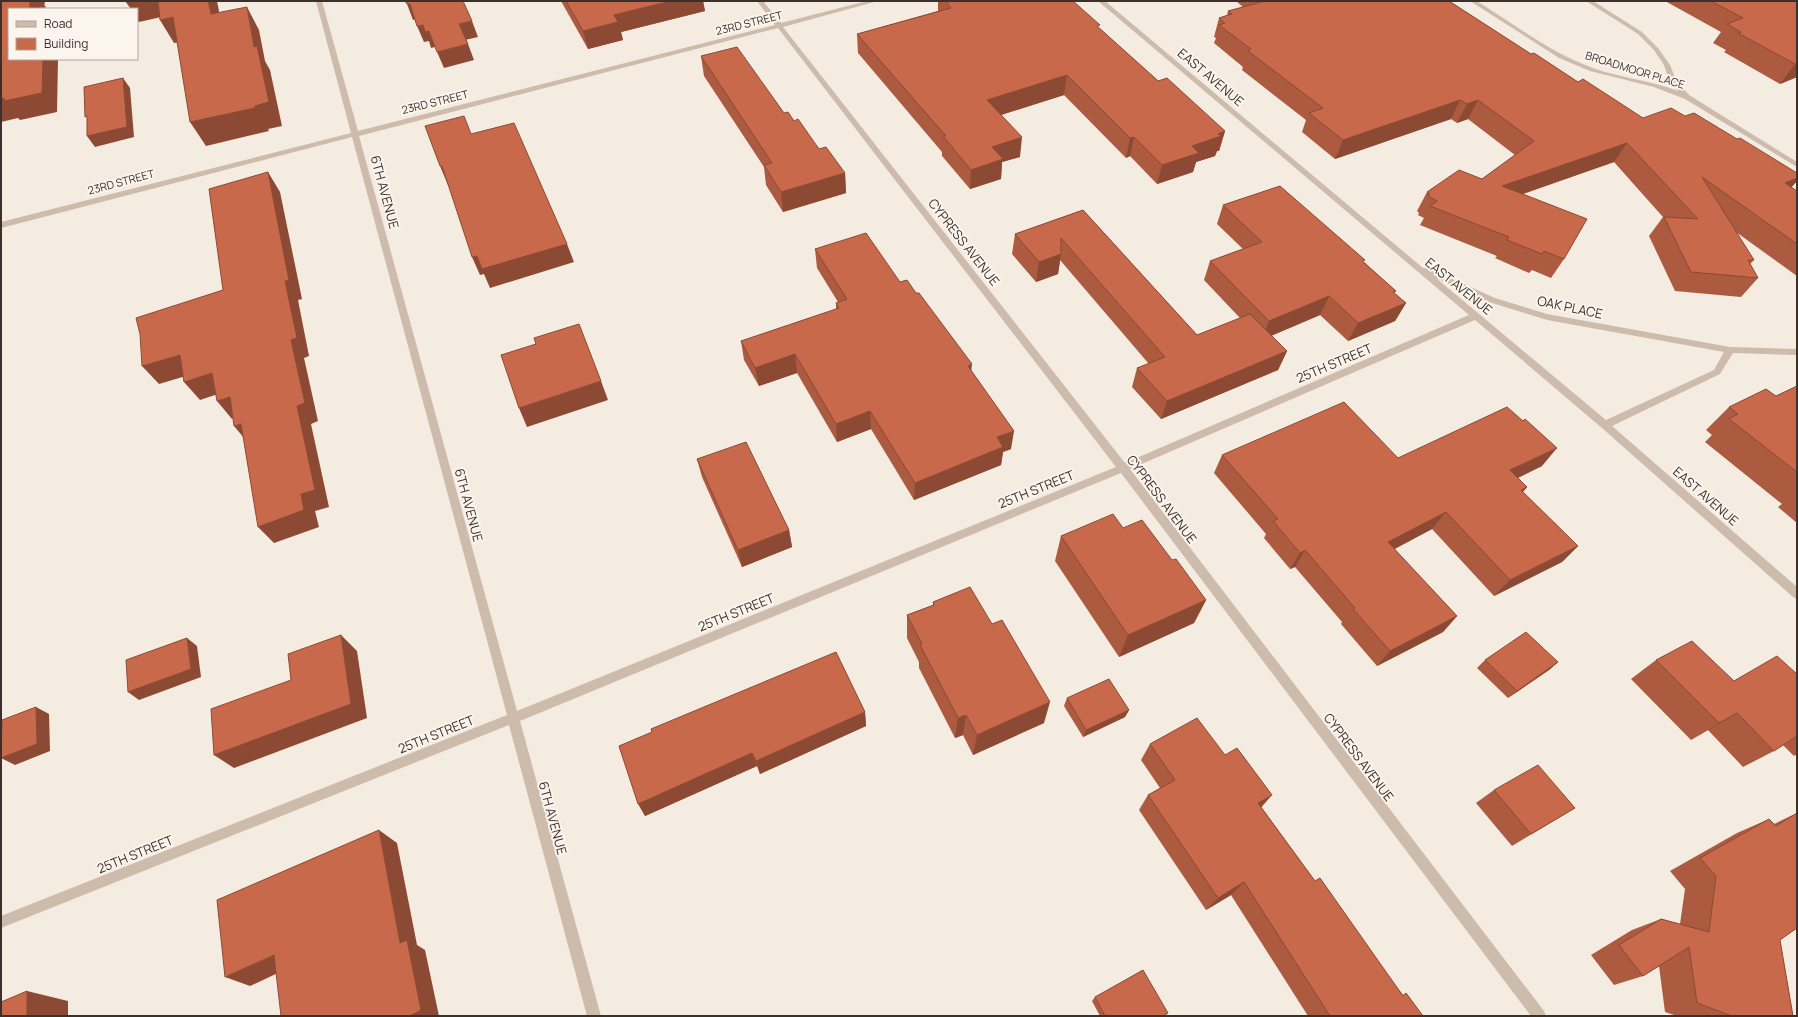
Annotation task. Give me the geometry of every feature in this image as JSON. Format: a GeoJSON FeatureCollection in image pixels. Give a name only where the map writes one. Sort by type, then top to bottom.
{"type":"FeatureCollection","features":[{"type":"Feature","properties":{"kind":"street","name":"6TH AVENUE"},"geometry":{"type":"LineString","coordinates":[[319,1],[594,1016]]}},
{"type":"Feature","properties":{"kind":"street","name":"CYPRESS AVENUE"},"geometry":{"type":"LineString","coordinates":[[760,1],[781,26],[1123,468],[1539,1016]]}},
{"type":"Feature","properties":{"kind":"street","name":"23RD STREET"},"geometry":{"type":"LineString","coordinates":[[1,225],[355,133],[875,1]]}},
{"type":"Feature","properties":{"kind":"street","name":"EAST AVENUE"},"geometry":{"type":"LineString","coordinates":[[1101,1],[1605,425],[1797,594]]}},
{"type":"Feature","properties":{"kind":"street","name":"BROADMOOR PLACE"},"geometry":{"type":"LineString","coordinates":[[1473,1],[1561,57],[1592,70],[1656,85],[1688,97],[1797,165]]}},
{"type":"Feature","properties":{"kind":"street","name":"BROADMOOR PLACE"},"geometry":{"type":"LineString","coordinates":[[1589,1],[1640,33],[1656,49],[1667,65],[1673,80],[1688,97]]}},
{"type":"Feature","properties":{"kind":"street","name":"OAK PLACE"},"geometry":{"type":"LineString","coordinates":[[1413,265],[1492,300],[1547,317],[1730,350],[1797,352]]}},
{"type":"Feature","properties":{"kind":"street","name":"25TH STREET"},"geometry":{"type":"LineString","coordinates":[[1,922],[513,718],[1123,468],[1476,316]]}},
{"type":"Feature","properties":{"kind":"street"},"geometry":{"type":"LineString","coordinates":[[1605,425],[1717,372],[1730,350]]}},
{"type":"Feature","properties":{"kind":"building"},"geometry":{"type":"Polygon","coordinates":[[[1,1],[30,1],[30,8],[8,8],[8,60],[43,60],[42,93],[4,101],[4,98],[1,99],[1,1]]]}},
{"type":"Feature","properties":{"kind":"building"},"geometry":{"type":"Polygon","coordinates":[[[158,1],[208,1],[211,14],[247,7],[254,47],[257,46],[269,102],[255,106],[255,108],[190,122],[173,17],[160,20],[158,1]]]}},
{"type":"Feature","properties":{"kind":"building"},"geometry":{"type":"Polygon","coordinates":[[[405,1],[463,1],[472,21],[459,24],[468,44],[437,52],[429,31],[425,32],[423,25],[417,26],[410,4],[407,4],[405,1]]]}},
{"type":"Feature","properties":{"kind":"building"},"geometry":{"type":"Polygon","coordinates":[[[566,1],[671,1],[614,15],[618,22],[583,31],[566,1]]]}},
{"type":"Feature","properties":{"kind":"building"},"geometry":{"type":"Polygon","coordinates":[[[946,1],[1073,1],[1100,25],[1097,26],[1158,81],[1167,78],[1225,131],[1218,134],[1221,136],[1192,146],[1199,153],[1162,165],[1134,137],[1130,138],[1067,75],[987,100],[1022,137],[992,147],[1003,159],[971,170],[943,136],[946,136],[857,34],[951,8],[946,1]]]}},
{"type":"Feature","properties":{"kind":"building"},"geometry":{"type":"Polygon","coordinates":[[[1265,1],[1449,1],[1531,54],[1534,53],[1578,82],[1583,79],[1643,118],[1671,108],[1685,116],[1694,113],[1737,139],[1740,138],[1797,173],[1797,178],[1785,183],[1797,191],[1797,244],[1702,177],[1754,260],[1748,260],[1758,278],[1691,272],[1664,217],[1698,219],[1627,143],[1502,186],[1587,219],[1564,259],[1544,251],[1542,254],[1507,240],[1509,237],[1430,206],[1437,201],[1428,196],[1430,194],[1427,192],[1459,170],[1482,179],[1534,141],[1478,100],[1467,104],[1460,100],[1343,140],[1309,113],[1323,108],[1248,51],[1251,49],[1219,25],[1225,23],[1219,18],[1232,14],[1228,11],[1265,1]]]}},
{"type":"Feature","properties":{"kind":"building"},"geometry":{"type":"Polygon","coordinates":[[[1711,1],[1797,1],[1797,64],[1738,33],[1741,32],[1727,24],[1743,18],[1711,1]]]}},
{"type":"Feature","properties":{"kind":"building"},"geometry":{"type":"Polygon","coordinates":[[[737,47],[784,113],[788,112],[794,121],[798,119],[819,149],[826,147],[845,173],[781,192],[764,165],[772,163],[701,56],[737,47]]]}},
{"type":"Feature","properties":{"kind":"building"},"geometry":{"type":"Polygon","coordinates":[[[123,78],[127,127],[87,136],[87,116],[85,117],[84,87],[123,78]]]}},
{"type":"Feature","properties":{"kind":"building"},"geometry":{"type":"Polygon","coordinates":[[[464,116],[471,134],[514,123],[567,244],[482,269],[477,256],[472,257],[442,166],[440,166],[425,126],[464,116]]]}},
{"type":"Feature","properties":{"kind":"building"},"geometry":{"type":"Polygon","coordinates":[[[268,172],[289,280],[285,281],[297,338],[291,340],[305,403],[297,406],[315,490],[301,494],[304,510],[258,527],[241,424],[234,426],[230,397],[217,401],[212,373],[184,382],[180,355],[142,366],[140,334],[136,318],[223,290],[209,189],[268,172]]]}},
{"type":"Feature","properties":{"kind":"building"},"geometry":{"type":"Polygon","coordinates":[[[1280,186],[1365,260],[1362,261],[1396,291],[1393,292],[1406,303],[1358,323],[1329,296],[1269,321],[1210,261],[1262,242],[1223,205],[1280,186]]]}},
{"type":"Feature","properties":{"kind":"building"},"geometry":{"type":"Polygon","coordinates":[[[1083,210],[1197,335],[1250,314],[1287,351],[1167,401],[1137,368],[1165,357],[1061,238],[1061,254],[1039,262],[1015,234],[1083,210]]]}},
{"type":"Feature","properties":{"kind":"building"},"geometry":{"type":"Polygon","coordinates":[[[866,233],[900,282],[907,280],[916,293],[919,293],[972,364],[968,366],[1014,431],[997,437],[1003,447],[915,483],[870,411],[836,424],[795,354],[755,368],[741,341],[839,308],[836,303],[847,299],[815,249],[866,233]]]}},
{"type":"Feature","properties":{"kind":"building"},"geometry":{"type":"Polygon","coordinates":[[[579,324],[601,381],[519,408],[501,355],[536,344],[534,338],[579,324]]]}},
{"type":"Feature","properties":{"kind":"building"},"geometry":{"type":"Polygon","coordinates":[[[1797,386],[1797,472],[1729,419],[1738,414],[1729,407],[1766,389],[1776,396],[1797,386]]]}},
{"type":"Feature","properties":{"kind":"building"},"geometry":{"type":"Polygon","coordinates":[[[1344,402],[1398,458],[1507,407],[1523,421],[1525,419],[1557,448],[1510,470],[1527,487],[1521,490],[1578,546],[1510,580],[1446,512],[1388,542],[1457,616],[1390,651],[1353,609],[1355,608],[1305,550],[1300,553],[1273,521],[1278,519],[1222,455],[1344,402]]]}},
{"type":"Feature","properties":{"kind":"building"},"geometry":{"type":"Polygon","coordinates":[[[746,442],[789,530],[738,550],[697,459],[746,442]]]}},
{"type":"Feature","properties":{"kind":"building"},"geometry":{"type":"Polygon","coordinates":[[[1113,514],[1123,528],[1142,520],[1172,560],[1176,559],[1206,600],[1128,635],[1061,536],[1113,514]]]}},
{"type":"Feature","properties":{"kind":"building"},"geometry":{"type":"Polygon","coordinates":[[[970,587],[992,624],[1002,620],[1050,702],[977,735],[966,715],[958,718],[920,645],[922,644],[907,615],[934,605],[933,602],[970,587]]]}},
{"type":"Feature","properties":{"kind":"building"},"geometry":{"type":"Polygon","coordinates":[[[1526,632],[1558,662],[1517,691],[1485,660],[1526,632]]]}},
{"type":"Feature","properties":{"kind":"building"},"geometry":{"type":"Polygon","coordinates":[[[341,635],[351,704],[214,755],[211,709],[291,680],[288,654],[341,635]]]}},
{"type":"Feature","properties":{"kind":"building"},"geometry":{"type":"Polygon","coordinates":[[[187,638],[191,669],[128,692],[126,660],[187,638]]]}},
{"type":"Feature","properties":{"kind":"building"},"geometry":{"type":"Polygon","coordinates":[[[1692,641],[1734,681],[1777,656],[1797,674],[1797,736],[1774,751],[1737,713],[1719,723],[1656,660],[1692,641]]]}},
{"type":"Feature","properties":{"kind":"building"},"geometry":{"type":"Polygon","coordinates":[[[836,652],[865,712],[756,761],[752,753],[638,804],[619,746],[652,732],[651,729],[836,652]]]}},
{"type":"Feature","properties":{"kind":"building"},"geometry":{"type":"Polygon","coordinates":[[[1109,679],[1129,710],[1086,730],[1067,698],[1109,679]]]}},
{"type":"Feature","properties":{"kind":"building"},"geometry":{"type":"Polygon","coordinates":[[[36,707],[37,744],[1,758],[2,720],[36,707]]]}},
{"type":"Feature","properties":{"kind":"building"},"geometry":{"type":"Polygon","coordinates":[[[1197,718],[1225,755],[1237,748],[1272,795],[1258,803],[1315,881],[1320,878],[1403,996],[1406,993],[1423,1016],[1330,1016],[1244,882],[1218,898],[1148,795],[1175,780],[1150,744],[1197,718]]]}},
{"type":"Feature","properties":{"kind":"building"},"geometry":{"type":"Polygon","coordinates":[[[1538,765],[1575,808],[1531,834],[1494,790],[1538,765]]]}},
{"type":"Feature","properties":{"kind":"building"},"geometry":{"type":"Polygon","coordinates":[[[1797,813],[1797,928],[1780,940],[1793,1016],[1732,1016],[1697,1003],[1689,947],[1643,976],[1619,945],[1661,919],[1709,932],[1716,876],[1700,858],[1769,819],[1776,826],[1797,813]]]}},
{"type":"Feature","properties":{"kind":"building"},"geometry":{"type":"Polygon","coordinates":[[[379,830],[400,943],[407,940],[421,1010],[410,1016],[281,1016],[274,955],[225,977],[217,900],[379,830]]]}},
{"type":"Feature","properties":{"kind":"building"},"geometry":{"type":"Polygon","coordinates":[[[1143,970],[1168,1013],[1163,1016],[1105,1016],[1095,997],[1143,970]]]}},
{"type":"Feature","properties":{"kind":"building"},"geometry":{"type":"Polygon","coordinates":[[[27,991],[27,1016],[1,1016],[1,1002],[27,991]]]}}]}
